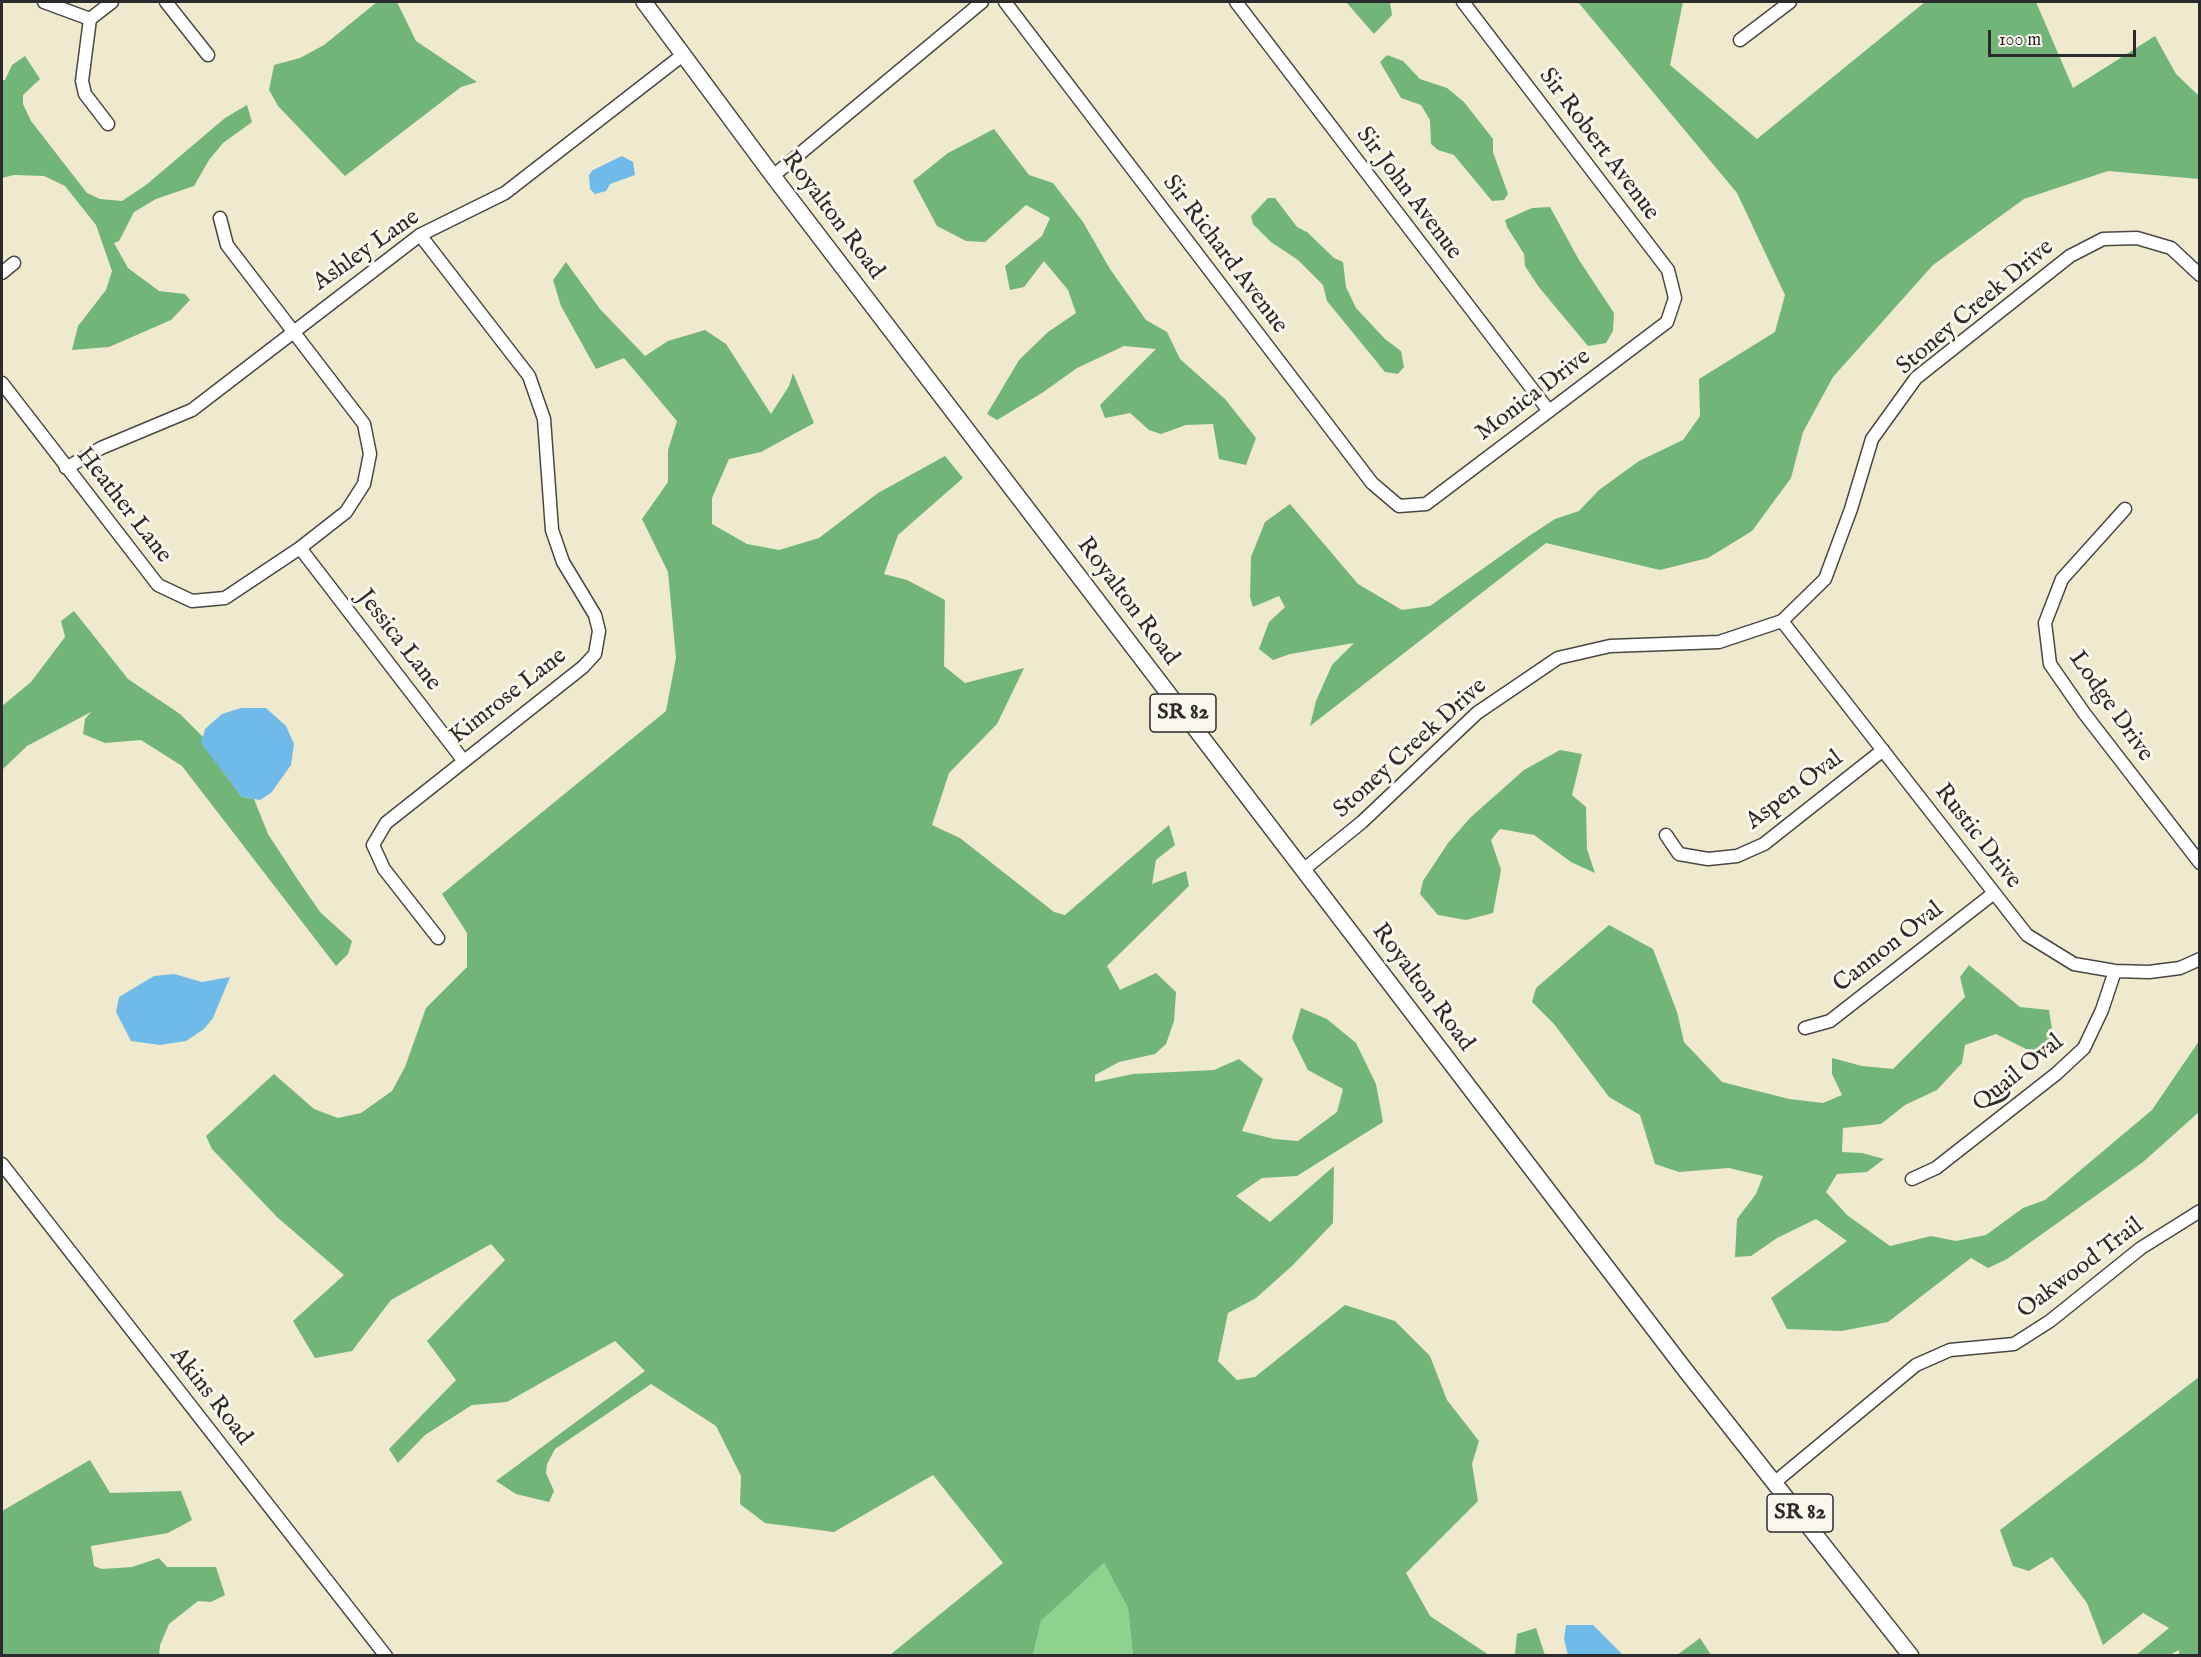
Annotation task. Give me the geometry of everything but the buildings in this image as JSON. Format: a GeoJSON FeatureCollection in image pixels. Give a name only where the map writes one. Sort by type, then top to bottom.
{"type":"FeatureCollection","features":[{"type":"Feature","properties":{"kind":"main road","name":"Royalton Road"},"geometry":{"type":"LineString","coordinates":[[644,2],[773,176],[1303,870],[1686,1371],[1775,1482]]}},
{"type":"Feature","properties":{"kind":"main road","name":"SR 82"},"geometry":{"type":"LineString","coordinates":[[1775,1482],[1911,1656]]}},
{"type":"Feature","properties":{"kind":"street"},"geometry":{"type":"LineString","coordinates":[[44,2],[90,19]]}},
{"type":"Feature","properties":{"kind":"street"},"geometry":{"type":"LineString","coordinates":[[108,124],[85,94],[82,81],[90,19],[112,2]]}},
{"type":"Feature","properties":{"kind":"street"},"geometry":{"type":"LineString","coordinates":[[166,2],[208,55]]}},
{"type":"Feature","properties":{"kind":"street"},"geometry":{"type":"LineString","coordinates":[[773,176],[982,2]]}},
{"type":"Feature","properties":{"kind":"street","name":"Sir Richard Avenue"},"geometry":{"type":"LineString","coordinates":[[1005,2],[1372,483],[1399,506],[1426,504]]}},
{"type":"Feature","properties":{"kind":"street","name":"Sir John Avenue"},"geometry":{"type":"LineString","coordinates":[[1236,2],[1549,411]]}},
{"type":"Feature","properties":{"kind":"street","name":"Sir Robert Avenue"},"geometry":{"type":"LineString","coordinates":[[1462,2],[1668,270],[1675,298],[1667,322]]}},
{"type":"Feature","properties":{"kind":"street"},"geometry":{"type":"LineString","coordinates":[[1740,40],[1790,2]]}},
{"type":"Feature","properties":{"kind":"street","name":"Ashley Lane"},"geometry":{"type":"LineString","coordinates":[[66,468],[100,448],[192,410],[420,235],[505,193],[684,54]]}},
{"type":"Feature","properties":{"kind":"street","name":"Heather Lane"},"geometry":{"type":"LineString","coordinates":[[2,383],[158,585],[192,601],[225,598],[300,548],[346,512],[364,484],[370,454],[364,424],[227,245],[220,218]]}},
{"type":"Feature","properties":{"kind":"street","name":"Kimrose Lane"},"geometry":{"type":"LineString","coordinates":[[420,235],[529,376],[544,419],[552,530],[562,562],[595,615],[599,631],[595,654],[583,667],[386,823],[373,845],[384,868],[438,938]]}},
{"type":"Feature","properties":{"kind":"street","name":"Stoney Creek Drive"},"geometry":{"type":"LineString","coordinates":[[1303,870],[1362,822],[1477,713],[1558,658],[1610,646],[1719,642],[1782,621],[1824,579],[1851,509],[1872,439],[1916,378],[2070,256],[2103,238],[2137,238],[2171,248],[2199,275]]}},
{"type":"Feature","properties":{"kind":"street"},"geometry":{"type":"LineString","coordinates":[[2,273],[14,263]]}},
{"type":"Feature","properties":{"kind":"street","name":"Monica Drive"},"geometry":{"type":"LineString","coordinates":[[1426,504],[1667,322]]}},
{"type":"Feature","properties":{"kind":"street","name":"Lodge Drive"},"geometry":{"type":"LineString","coordinates":[[2125,509],[2062,579],[2045,623],[2050,664],[2084,713],[2199,863]]}},
{"type":"Feature","properties":{"kind":"street","name":"Jessica Lane"},"geometry":{"type":"LineString","coordinates":[[300,548],[463,760]]}},
{"type":"Feature","properties":{"kind":"street","name":"Rustic Drive"},"geometry":{"type":"LineString","coordinates":[[1782,621],[2028,935],[2074,964],[2115,971],[2149,972],[2180,968],[2199,959]]}},
{"type":"Feature","properties":{"kind":"street","name":"Aspen Oval"},"geometry":{"type":"LineString","coordinates":[[1666,835],[1679,854],[1708,860],[1737,856],[1764,844],[1883,750]]}},
{"type":"Feature","properties":{"kind":"street","name":"Cannon Oval"},"geometry":{"type":"LineString","coordinates":[[1805,1028],[1830,1021],[1994,893]]}},
{"type":"Feature","properties":{"kind":"street","name":"Quail Oval"},"geometry":{"type":"LineString","coordinates":[[1912,1179],[1936,1168],[2056,1074],[2084,1048],[2102,1010],[2115,971]]}},
{"type":"Feature","properties":{"kind":"street","name":"Akins Road"},"geometry":{"type":"LineString","coordinates":[[2,1164],[386,1656]]}},
{"type":"Feature","properties":{"kind":"street","name":"Oakwood Trail"},"geometry":{"type":"LineString","coordinates":[[1775,1482],[1916,1365],[1950,1350],[2014,1344],[2050,1321],[2141,1248],[2199,1211]]}},
{"type":"Feature","properties":{"kind":"green space"},"geometry":{"type":"Polygon","coordinates":[[[377,2],[397,2],[416,41],[477,82],[461,87],[345,176],[278,106],[269,90],[274,65],[300,58],[324,45],[377,2]]]}},
{"type":"Feature","properties":{"kind":"green space"},"geometry":{"type":"Polygon","coordinates":[[[1346,2],[1390,2],[1392,15],[1374,34],[1346,2]]]}},
{"type":"Feature","properties":{"kind":"green space"},"geometry":{"type":"Polygon","coordinates":[[[1578,2],[1683,2],[1670,65],[1757,139],[1925,2],[2036,2],[2073,88],[2155,36],[2176,74],[2199,96],[2199,179],[2108,171],[2024,199],[1933,265],[1833,377],[1803,432],[1791,478],[1752,531],[1708,558],[1660,570],[1546,543],[1310,726],[1316,701],[1332,665],[1354,643],[1290,654],[1273,660],[1259,649],[1269,622],[1285,607],[1279,596],[1253,607],[1250,597],[1251,557],[1265,522],[1290,504],[1358,584],[1402,610],[1430,606],[1555,519],[1579,511],[1599,490],[1639,461],[1683,440],[1700,416],[1699,379],[1775,332],[1785,295],[1737,193],[1578,2]]]}},
{"type":"Feature","properties":{"kind":"green space"},"geometry":{"type":"Polygon","coordinates":[[[1387,55],[1403,61],[1420,79],[1447,88],[1464,102],[1493,139],[1493,152],[1508,194],[1504,200],[1492,201],[1454,155],[1438,150],[1431,144],[1430,120],[1421,105],[1401,98],[1380,62],[1387,55]]]}},
{"type":"Feature","properties":{"kind":"green space"},"geometry":{"type":"Polygon","coordinates":[[[25,56],[40,79],[23,95],[23,104],[31,121],[87,193],[100,199],[122,201],[146,185],[225,118],[247,105],[252,122],[223,143],[209,160],[194,186],[156,199],[134,212],[119,241],[114,243],[128,268],[159,291],[185,294],[190,300],[171,320],[109,347],[72,350],[78,326],[106,290],[112,271],[96,225],[65,186],[44,176],[14,175],[2,178],[2,80],[5,80],[12,65],[25,56]]]}},
{"type":"Feature","properties":{"kind":"green space"},"geometry":{"type":"Polygon","coordinates":[[[994,129],[1029,175],[1053,183],[1083,222],[1110,269],[1146,320],[1167,332],[1180,359],[1225,399],[1256,438],[1246,465],[1219,459],[1213,424],[1186,425],[1161,434],[1149,430],[1130,413],[1105,418],[1100,405],[1156,349],[1124,346],[1077,368],[1042,393],[997,420],[987,414],[1019,360],[1048,332],[1076,313],[1068,290],[1044,261],[1024,287],[1010,290],[1005,266],[1042,236],[1050,218],[1026,205],[985,242],[966,241],[937,226],[913,181],[948,153],[994,129]]]}},
{"type":"Feature","properties":{"kind":"green space"},"geometry":{"type":"Polygon","coordinates":[[[1268,198],[1275,198],[1297,227],[1307,232],[1334,258],[1343,262],[1346,287],[1356,308],[1385,339],[1401,351],[1404,367],[1398,374],[1385,372],[1327,301],[1323,285],[1298,260],[1271,242],[1253,224],[1251,216],[1268,198]]]}},
{"type":"Feature","properties":{"kind":"green space"},"geometry":{"type":"Polygon","coordinates":[[[1550,207],[1579,260],[1614,313],[1613,331],[1606,343],[1588,346],[1538,286],[1525,266],[1524,254],[1507,227],[1505,220],[1532,208],[1550,207]]]}},
{"type":"Feature","properties":{"kind":"green space"},"geometry":{"type":"Polygon","coordinates":[[[566,262],[600,309],[645,356],[668,341],[705,330],[726,344],[771,414],[789,386],[793,373],[814,423],[761,452],[729,459],[712,498],[712,524],[747,544],[779,550],[819,538],[878,493],[945,456],[963,478],[898,535],[884,574],[907,580],[945,600],[944,666],[965,683],[1024,668],[997,724],[949,773],[932,825],[960,838],[1054,912],[1065,915],[1169,825],[1175,845],[1156,860],[1152,884],[1186,871],[1189,886],[1107,966],[1120,990],[1156,973],[1176,992],[1174,1021],[1166,1044],[1155,1054],[1119,1062],[1095,1075],[1095,1082],[1133,1074],[1214,1070],[1239,1059],[1263,1079],[1242,1131],[1274,1139],[1298,1141],[1337,1112],[1343,1089],[1308,1070],[1292,1038],[1301,1008],[1327,1019],[1356,1043],[1376,1084],[1383,1122],[1297,1176],[1262,1178],[1236,1196],[1270,1222],[1334,1166],[1333,1223],[1292,1266],[1256,1298],[1228,1313],[1218,1361],[1237,1380],[1255,1377],[1345,1305],[1395,1321],[1430,1356],[1447,1400],[1479,1441],[1472,1464],[1478,1501],[1406,1573],[1430,1616],[1489,1655],[1133,1655],[1128,1608],[1104,1563],[1041,1621],[1033,1655],[890,1655],[1003,1563],[933,1475],[834,1532],[765,1523],[740,1504],[741,1476],[716,1426],[651,1384],[555,1449],[547,1464],[546,1473],[554,1491],[549,1502],[516,1494],[496,1481],[645,1371],[615,1341],[507,1402],[472,1405],[425,1435],[398,1463],[389,1449],[456,1380],[427,1341],[505,1260],[491,1244],[391,1300],[352,1351],[315,1358],[293,1321],[344,1275],[277,1217],[212,1149],[206,1136],[274,1074],[314,1109],[338,1118],[361,1113],[392,1091],[405,1067],[426,1008],[467,967],[467,933],[442,894],[666,711],[676,658],[668,572],[642,519],[668,482],[668,450],[677,421],[624,358],[596,369],[561,306],[553,280],[566,262]]]}},
{"type":"Feature","properties":{"kind":"green space"},"geometry":{"type":"Polygon","coordinates":[[[74,611],[128,679],[180,714],[203,737],[202,743],[242,797],[254,799],[268,834],[320,912],[352,941],[348,954],[336,966],[182,766],[141,740],[105,743],[83,734],[85,719],[91,712],[27,746],[2,770],[2,706],[31,682],[65,637],[61,621],[74,611]]]}},
{"type":"Feature","properties":{"kind":"green space"},"geometry":{"type":"Polygon","coordinates":[[[1560,750],[1582,754],[1572,795],[1586,807],[1587,849],[1595,873],[1571,862],[1534,835],[1500,829],[1491,840],[1501,870],[1493,913],[1466,920],[1438,915],[1420,894],[1423,881],[1448,843],[1471,817],[1524,770],[1560,750]]]}},
{"type":"Feature","properties":{"kind":"green space"},"geometry":{"type":"Polygon","coordinates":[[[1609,925],[1653,949],[1677,1012],[1684,1042],[1722,1082],[1789,1099],[1823,1103],[1842,1095],[1832,1074],[1832,1058],[1862,1066],[1893,1069],[1965,997],[1960,977],[1969,965],[2020,1007],[2049,1010],[2055,1049],[2038,1055],[1996,1034],[1965,1045],[1962,1063],[1937,1090],[1905,1105],[1881,1124],[1843,1128],[1842,1152],[1862,1153],[1884,1159],[1867,1172],[1837,1174],[1826,1192],[1847,1215],[1890,1246],[1931,1236],[1956,1241],[1986,1235],[2023,1208],[2045,1200],[2152,1110],[2199,1041],[2199,1112],[2143,1162],[2007,1259],[1988,1268],[1971,1258],[1888,1322],[1842,1331],[1787,1329],[1771,1298],[1847,1241],[1816,1219],[1777,1238],[1751,1256],[1735,1257],[1737,1219],[1756,1194],[1763,1176],[1729,1168],[1679,1172],[1655,1164],[1640,1115],[1609,1097],[1554,1024],[1532,1002],[1536,988],[1609,925]]]}},
{"type":"Feature","properties":{"kind":"green space"},"geometry":{"type":"Polygon","coordinates":[[[2199,1377],[2199,1655],[2179,1655],[2179,1650],[2170,1655],[2136,1655],[2169,1628],[2143,1613],[2103,1645],[2087,1603],[2052,1557],[2029,1571],[2013,1566],[2000,1530],[2199,1377]]]}},
{"type":"Feature","properties":{"kind":"green space"},"geometry":{"type":"Polygon","coordinates":[[[90,1460],[110,1493],[181,1491],[192,1520],[168,1533],[91,1546],[94,1566],[102,1569],[132,1567],[159,1558],[167,1567],[216,1567],[225,1595],[211,1602],[198,1601],[169,1624],[160,1645],[159,1655],[2,1655],[2,1511],[90,1460]]]}},
{"type":"Feature","properties":{"kind":"green space"},"geometry":{"type":"Polygon","coordinates":[[[1104,1563],[1128,1608],[1133,1655],[1033,1656],[1041,1621],[1104,1563]]]}},
{"type":"Feature","properties":{"kind":"green space"},"geometry":{"type":"Polygon","coordinates":[[[1536,1628],[1545,1655],[1515,1655],[1517,1634],[1536,1628]]]}},
{"type":"Feature","properties":{"kind":"green space"},"geometry":{"type":"Polygon","coordinates":[[[1700,1638],[1711,1655],[1677,1655],[1700,1638]]]}},
{"type":"Feature","properties":{"kind":"water"},"geometry":{"type":"Polygon","coordinates":[[[622,156],[633,162],[635,175],[610,184],[606,191],[595,194],[590,189],[589,175],[593,170],[622,156]]]}},
{"type":"Feature","properties":{"kind":"water"},"geometry":{"type":"Polygon","coordinates":[[[241,708],[266,708],[286,726],[294,744],[291,765],[271,793],[260,800],[242,797],[201,743],[205,729],[222,714],[241,708]]]}},
{"type":"Feature","properties":{"kind":"water"},"geometry":{"type":"Polygon","coordinates":[[[174,974],[202,982],[230,977],[213,1018],[204,1029],[186,1041],[160,1045],[131,1041],[116,1012],[119,997],[154,976],[174,974]]]}},
{"type":"Feature","properties":{"kind":"water"},"geometry":{"type":"Polygon","coordinates":[[[1566,1625],[1593,1625],[1623,1655],[1568,1655],[1564,1639],[1566,1625]]]}}]}
